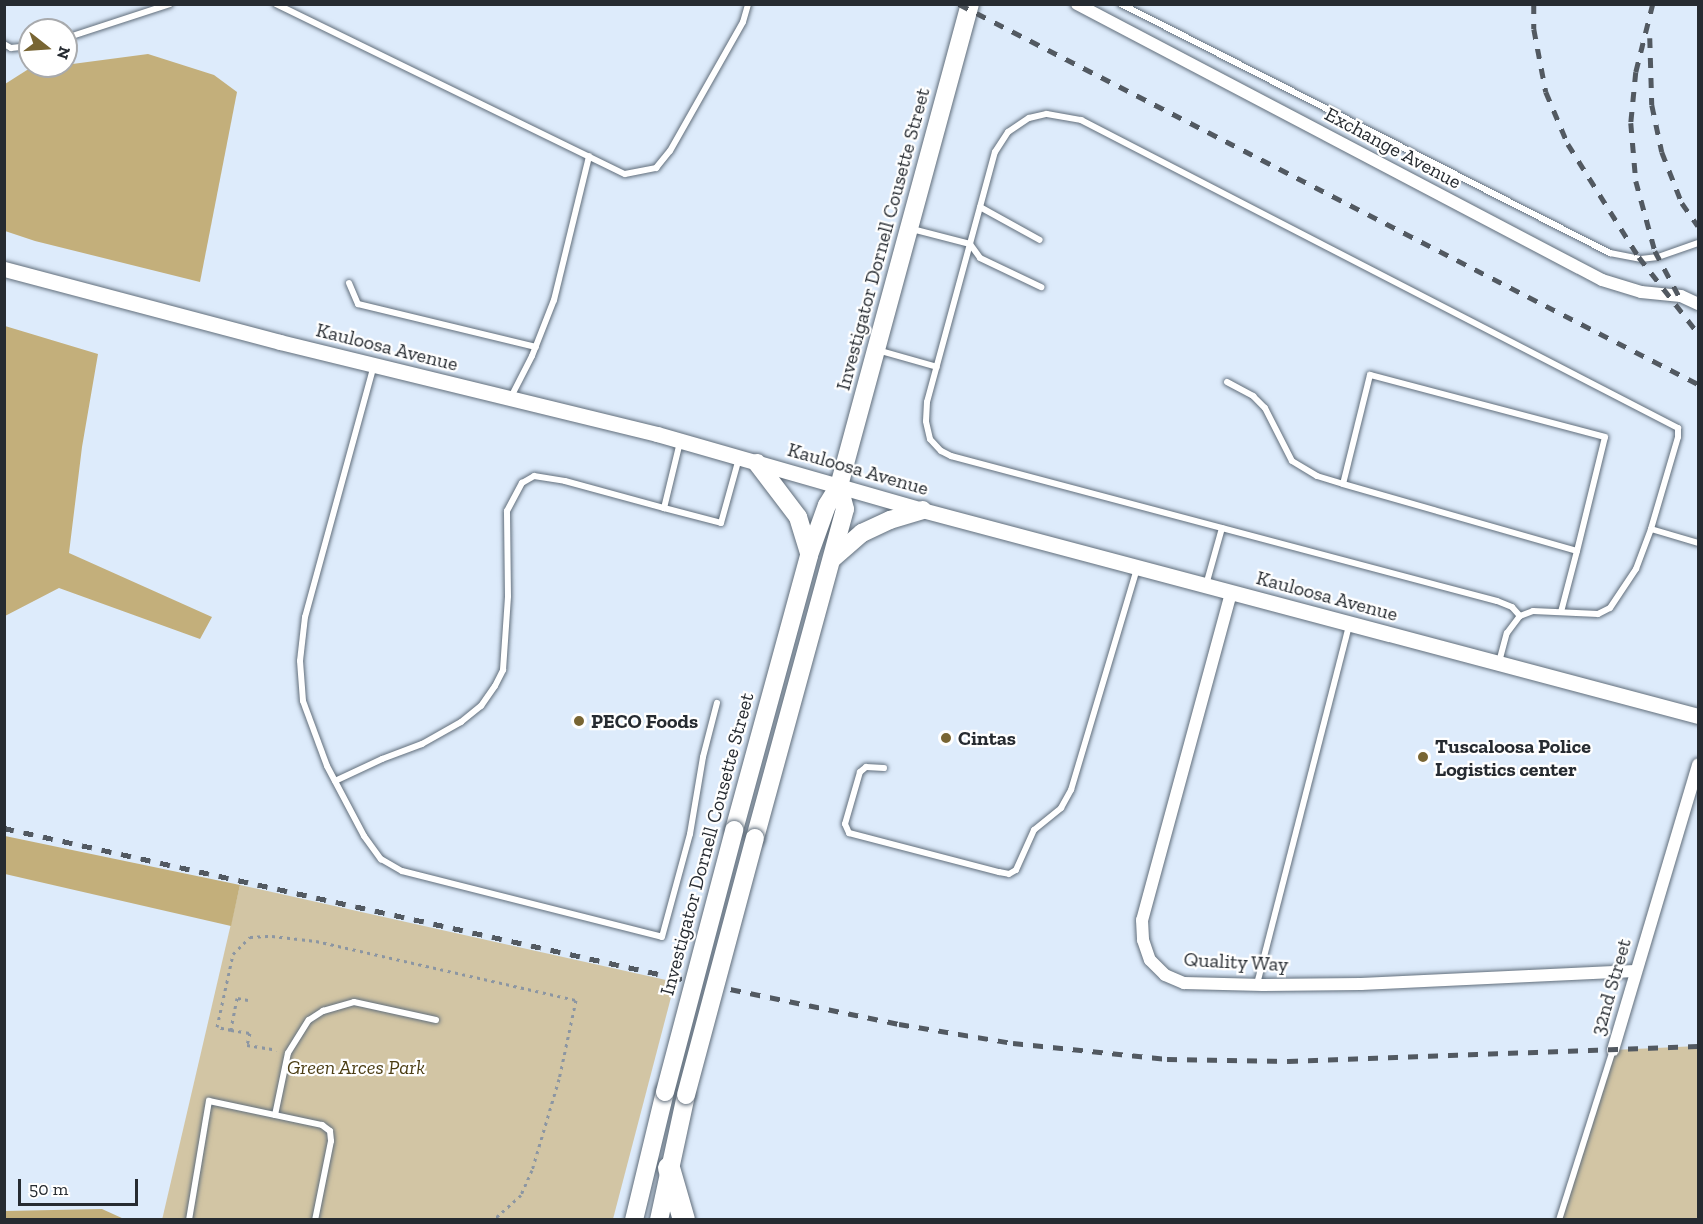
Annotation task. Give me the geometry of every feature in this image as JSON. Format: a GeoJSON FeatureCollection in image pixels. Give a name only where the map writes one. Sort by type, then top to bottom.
{"type":"FeatureCollection","features":[{"type":"Feature","properties":{"kind":"highway"},"geometry":{"type":"LineString","coordinates":[[669,1168],[684,1220]]}},
{"type":"Feature","properties":{"kind":"main road","name":"Investigator Dornell Cousette Street"},"geometry":{"type":"LineString","coordinates":[[634,1220],[665,1092],[809,555],[827,505],[838,486],[970,4]]}},
{"type":"Feature","properties":{"kind":"main road"},"geometry":{"type":"LineString","coordinates":[[748,460],[798,517],[809,555]]}},
{"type":"Feature","properties":{"kind":"main road","name":"Investigator Dornell Cousette Street"},"geometry":{"type":"LineString","coordinates":[[659,1220],[686,1095],[845,509],[838,486]]}},
{"type":"Feature","properties":{"kind":"main road"},"geometry":{"type":"LineString","coordinates":[[832,559],[862,533],[890,520],[922,510]]}},
{"type":"Feature","properties":{"kind":"street","name":"Exchange Avenue"},"geometry":{"type":"LineString","coordinates":[[1077,4],[1602,280],[1641,292],[1682,296],[1698,304]]}},
{"type":"Feature","properties":{"kind":"street","name":"Kauloosa Avenue"},"geometry":{"type":"LineString","coordinates":[[4,269],[374,365],[680,441],[922,510],[1698,716]]}},
{"type":"Feature","properties":{"kind":"street","name":"Quality Way"},"geometry":{"type":"LineString","coordinates":[[1231,593],[1142,920],[1143,940],[1150,960],[1165,975],[1184,982],[1257,985],[1361,984],[1635,971]]}},
{"type":"Feature","properties":{"kind":"street","name":"32nd Street"},"geometry":{"type":"LineString","coordinates":[[1612,1050],[1698,764]]}},
{"type":"Feature","properties":{"kind":"lane"},"geometry":{"type":"LineString","coordinates":[[78,34],[170,4]]}},
{"type":"Feature","properties":{"kind":"lane"},"geometry":{"type":"LineString","coordinates":[[276,4],[625,174],[656,168],[670,151],[743,22],[748,4]]}},
{"type":"Feature","properties":{"kind":"lane"},"geometry":{"type":"LineString","coordinates":[[1121,4],[1610,253],[1641,259],[1658,257],[1698,243]]}},
{"type":"Feature","properties":{"kind":"lane"},"geometry":{"type":"LineString","coordinates":[[4,44],[11,48],[18,47]]}},
{"type":"Feature","properties":{"kind":"lane"},"geometry":{"type":"LineString","coordinates":[[1499,664],[1507,633],[1520,616],[1533,611],[1598,614],[1610,608],[1636,569],[1651,529],[1678,437],[1678,428],[1081,120],[1047,114],[1029,118],[1008,132],[995,153],[927,402],[926,421],[930,439],[951,456],[1497,601],[1512,608],[1520,616]]}},
{"type":"Feature","properties":{"kind":"lane"},"geometry":{"type":"LineString","coordinates":[[510,399],[536,347],[554,300],[589,156]]}},
{"type":"Feature","properties":{"kind":"lane"},"geometry":{"type":"LineString","coordinates":[[980,207],[1040,240]]}},
{"type":"Feature","properties":{"kind":"lane"},"geometry":{"type":"LineString","coordinates":[[909,228],[970,244],[980,258],[1041,287]]}},
{"type":"Feature","properties":{"kind":"lane"},"geometry":{"type":"LineString","coordinates":[[349,284],[358,304],[536,347]]}},
{"type":"Feature","properties":{"kind":"lane"},"geometry":{"type":"LineString","coordinates":[[876,350],[937,367]]}},
{"type":"Feature","properties":{"kind":"lane"},"geometry":{"type":"LineString","coordinates":[[374,365],[305,617],[300,661],[303,701],[335,781],[364,836],[381,859],[402,871],[662,937],[690,834],[704,757],[717,703]]}},
{"type":"Feature","properties":{"kind":"lane"},"geometry":{"type":"LineString","coordinates":[[1343,484],[1370,375],[1605,437],[1561,612]]}},
{"type":"Feature","properties":{"kind":"lane"},"geometry":{"type":"LineString","coordinates":[[1227,382],[1252,396],[1264,408],[1292,461],[1317,476],[1577,550]]}},
{"type":"Feature","properties":{"kind":"lane"},"geometry":{"type":"LineString","coordinates":[[664,508],[680,441]]}},
{"type":"Feature","properties":{"kind":"lane"},"geometry":{"type":"LineString","coordinates":[[335,781],[382,759],[422,744],[461,722],[481,706],[495,686],[503,670],[508,596],[507,512],[522,483],[534,476],[565,480],[721,523],[748,460]]}},
{"type":"Feature","properties":{"kind":"lane"},"geometry":{"type":"LineString","coordinates":[[1206,586],[1222,528]]}},
{"type":"Feature","properties":{"kind":"lane"},"geometry":{"type":"LineString","coordinates":[[1651,529],[1698,543]]}},
{"type":"Feature","properties":{"kind":"lane"},"geometry":{"type":"LineString","coordinates":[[884,768],[866,767],[860,772],[845,824],[849,833],[999,873],[1009,874],[1016,870],[1034,830],[1061,808],[1071,790],[1137,567]]}},
{"type":"Feature","properties":{"kind":"lane"},"geometry":{"type":"LineString","coordinates":[[1257,985],[1349,624]]}},
{"type":"Feature","properties":{"kind":"lane"},"geometry":{"type":"LineString","coordinates":[[274,1115],[288,1053],[309,1020],[323,1011],[354,1002],[436,1020]]}},
{"type":"Feature","properties":{"kind":"lane","name":"32nd Street"},"geometry":{"type":"LineString","coordinates":[[1559,1220],[1612,1050]]}},
{"type":"Feature","properties":{"kind":"lane"},"geometry":{"type":"LineString","coordinates":[[189,1220],[209,1101],[322,1125],[330,1131],[332,1142],[315,1220]]}},
{"type":"Feature","properties":{"kind":"path"},"geometry":{"type":"LineString","coordinates":[[248,1000],[237,998],[231,1030],[217,1027],[232,954],[243,941],[257,936],[316,941],[576,1000],[558,1079],[532,1170],[521,1195],[493,1220]]}},
{"type":"Feature","properties":{"kind":"green space","name":"Green Arces Park"},"geometry":{"type":"Polygon","coordinates":[[[240,885],[675,982],[613,1219],[162,1220],[240,885]]]}},
{"type":"Feature","properties":{"kind":"green space"},"geometry":{"type":"Polygon","coordinates":[[[1698,1046],[1698,1219],[1559,1220],[1613,1050],[1698,1046]]]}},
{"type":"Feature","properties":{"kind":"shaded area"},"geometry":{"type":"Polygon","coordinates":[[[148,54],[214,75],[237,92],[200,282],[35,241],[5,231],[5,84],[18,76],[18,78],[78,78],[78,63],[148,54]]]}},
{"type":"Feature","properties":{"kind":"shaded area"},"geometry":{"type":"Polygon","coordinates":[[[5,326],[98,354],[82,447],[69,553],[212,617],[200,639],[59,588],[5,616],[5,326]]]}},
{"type":"Feature","properties":{"kind":"shaded area"},"geometry":{"type":"Polygon","coordinates":[[[5,836],[240,885],[231,926],[5,874],[5,836]]]}},
{"type":"Feature","properties":{"kind":"shaded area"},"geometry":{"type":"Polygon","coordinates":[[[102,1209],[124,1219],[5,1219],[5,1211],[102,1209]]]}},
{"type":"Feature","properties":{"kind":"railway"},"geometry":{"type":"LineString","coordinates":[[959,4],[1698,384]]}},
{"type":"Feature","properties":{"kind":"railway"},"geometry":{"type":"LineString","coordinates":[[1534,4],[1534,29],[1546,92],[1568,144],[1639,257],[1698,333]]}},
{"type":"Feature","properties":{"kind":"railway"},"geometry":{"type":"LineString","coordinates":[[1653,4],[1636,72],[1631,123],[1636,181],[1655,251],[1680,298]]}},
{"type":"Feature","properties":{"kind":"railway"},"geometry":{"type":"LineString","coordinates":[[1650,38],[1652,105],[1662,152],[1682,203],[1698,226]]}},
{"type":"Feature","properties":{"kind":"railway"},"geometry":{"type":"LineString","coordinates":[[4,828],[672,977],[899,1024],[1013,1043],[1167,1059],[1288,1061],[1698,1046]]}},
{"type":"Feature","properties":{"kind":"place","name":"PECO Foods"},"geometry":{"type":"Point","coordinates":[579,721]}},
{"type":"Feature","properties":{"kind":"place","name":"Cintas"},"geometry":{"type":"Point","coordinates":[946,738]}},
{"type":"Feature","properties":{"kind":"place","name":"Tuscaloosa Police Logistics center"},"geometry":{"type":"Point","coordinates":[1423,757]}}]}
